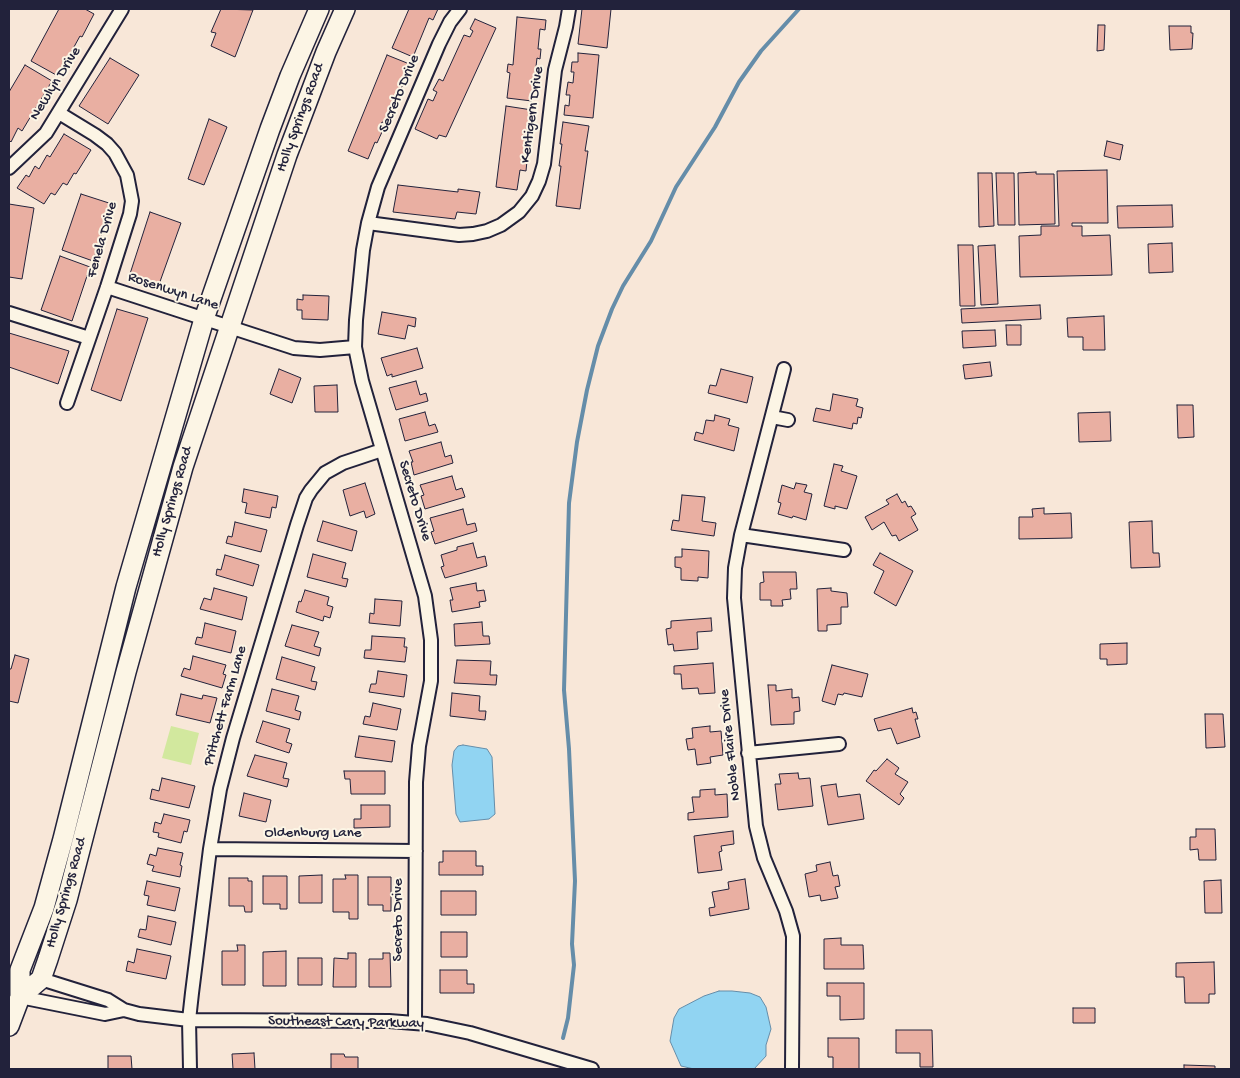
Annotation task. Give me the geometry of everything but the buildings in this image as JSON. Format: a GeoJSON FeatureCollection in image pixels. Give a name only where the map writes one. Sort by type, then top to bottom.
{"type":"FeatureCollection","features":[{"type":"Feature","properties":{"kind":"main road","name":"Holly Springs Road"},"geometry":{"type":"LineString","coordinates":[[9,1026],[14,996],[14,969],[44,908],[126,587],[204,320],[270,129],[290,76],[319,9]]}},
{"type":"Feature","properties":{"kind":"main road","name":"Holly Springs Road"},"geometry":{"type":"LineString","coordinates":[[14,996],[41,979],[69,891],[126,672],[180,476],[228,327],[293,138],[326,52],[345,9]]}},
{"type":"Feature","properties":{"kind":"main road","name":"Southeast Cary Parkway"},"geometry":{"type":"LineString","coordinates":[[14,969],[41,979]]}},
{"type":"Feature","properties":{"kind":"street","name":"Newlyn Drive"},"geometry":{"type":"LineString","coordinates":[[9,168],[37,143],[59,113],[122,9]]}},
{"type":"Feature","properties":{"kind":"street","name":"Secreto Drive"},"geometry":{"type":"LineString","coordinates":[[415,1023],[417,764],[431,681],[432,640],[425,596],[362,381],[355,346],[358,293],[368,223],[378,186],[428,69],[450,22],[460,9]]}},
{"type":"Feature","properties":{"kind":"street","name":"Kentigern Drive"},"geometry":{"type":"LineString","coordinates":[[368,223],[466,235],[487,231],[501,225],[519,212],[532,196],[544,164],[555,70],[566,27],[568,9]]}},
{"type":"Feature","properties":{"kind":"street","name":"Fenela Drive"},"geometry":{"type":"LineString","coordinates":[[59,113],[106,144],[122,163],[129,182],[132,201],[130,214],[107,287],[67,403]]}},
{"type":"Feature","properties":{"kind":"street","name":"Rosenwyn Lane"},"geometry":{"type":"LineString","coordinates":[[107,287],[294,348],[320,350],[355,346]]}},
{"type":"Feature","properties":{"kind":"street"},"geometry":{"type":"LineString","coordinates":[[9,313],[89,338]]}},
{"type":"Feature","properties":{"kind":"street","name":"Noble Flaire Drive"},"geometry":{"type":"LineString","coordinates":[[784,369],[740,535],[735,568],[734,598],[748,753],[759,842],[770,876],[786,911],[793,936],[792,1069]]}},
{"type":"Feature","properties":{"kind":"street"},"geometry":{"type":"LineString","coordinates":[[772,417],[788,420]]}},
{"type":"Feature","properties":{"kind":"street","name":"Pritchett Farm Lane"},"geometry":{"type":"LineString","coordinates":[[190,1069],[190,1020],[210,850],[220,789],[233,738],[306,498],[318,480],[335,467],[382,450]]}},
{"type":"Feature","properties":{"kind":"street"},"geometry":{"type":"LineString","coordinates":[[740,535],[844,550]]}},
{"type":"Feature","properties":{"kind":"street"},"geometry":{"type":"LineString","coordinates":[[748,753],[839,744]]}},
{"type":"Feature","properties":{"kind":"street","name":"Oldenburg Lane"},"geometry":{"type":"LineString","coordinates":[[210,850],[416,851]]}},
{"type":"Feature","properties":{"kind":"street","name":"Southeast Cary Parkway"},"geometry":{"type":"LineString","coordinates":[[41,979],[108,1000],[124,1010],[158,1017],[190,1020],[389,1021],[415,1023],[439,1026],[470,1034],[592,1069]]}},
{"type":"Feature","properties":{"kind":"street","name":"Southeast Cary Parkway"},"geometry":{"type":"LineString","coordinates":[[14,996],[106,1014],[124,1010]]}},
{"type":"Feature","properties":{"kind":"green space"},"geometry":{"type":"Polygon","coordinates":[[[171,726],[199,733],[191,765],[162,758],[171,726]]]}},
{"type":"Feature","properties":{"kind":"water"},"geometry":{"type":"Polygon","coordinates":[[[463,745],[487,749],[492,757],[495,814],[489,819],[460,822],[456,814],[452,765],[454,751],[458,746],[463,745]]]}},
{"type":"Feature","properties":{"kind":"water"},"geometry":{"type":"Polygon","coordinates":[[[719,991],[750,993],[760,997],[766,1007],[771,1029],[766,1045],[766,1056],[754,1069],[694,1069],[681,1066],[670,1041],[674,1018],[679,1009],[704,996],[719,991]]]}},
{"type":"Feature","properties":{"kind":"waterway"},"geometry":{"type":"LineString","coordinates":[[563,1038],[568,1018],[574,965],[572,944],[575,881],[569,749],[564,690],[569,503],[577,442],[587,390],[598,346],[612,309],[623,286],[651,241],[676,187],[715,127],[739,82],[761,51],[799,9]]}}]}
